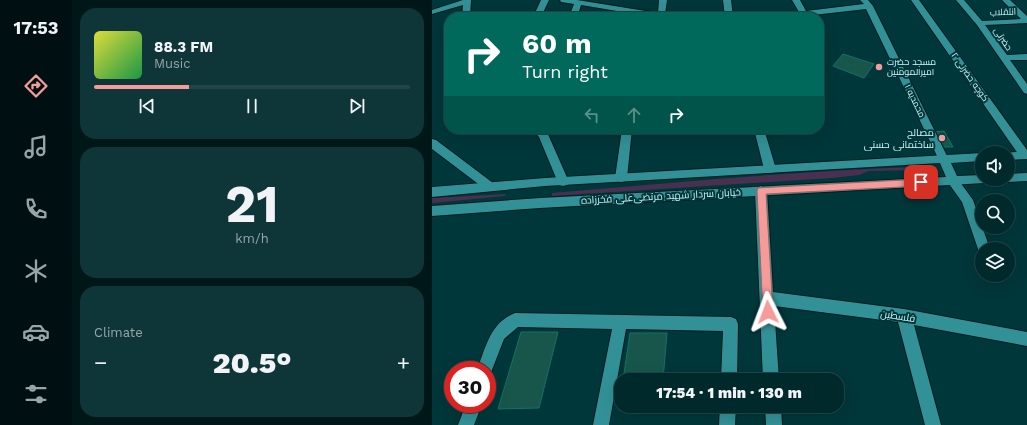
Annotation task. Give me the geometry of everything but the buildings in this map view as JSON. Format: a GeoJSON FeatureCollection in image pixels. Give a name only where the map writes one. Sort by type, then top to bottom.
{"type":"FeatureCollection","features":[{"type":"Feature","properties":{"kind":"street"},"geometry":{"type":"LineString","coordinates":[[432,12],[467,0],[466,12]]}},
{"type":"Feature","properties":{"kind":"street"},"geometry":{"type":"LineString","coordinates":[[540,12],[545,0]]}},
{"type":"Feature","properties":{"kind":"street"},"geometry":{"type":"LineString","coordinates":[[564,0],[578,4],[603,3],[633,12]]}},
{"type":"Feature","properties":{"kind":"street"},"geometry":{"type":"LineString","coordinates":[[662,12],[663,0]]}},
{"type":"Feature","properties":{"kind":"street"},"geometry":{"type":"LineString","coordinates":[[726,0],[728,12]]}},
{"type":"Feature","properties":{"kind":"street"},"geometry":{"type":"LineString","coordinates":[[796,0],[803,12]]}},
{"type":"Feature","properties":{"kind":"street","name":"کوچه حضرتی ۲"},"geometry":{"type":"LineString","coordinates":[[915,0],[1026,155]]}},
{"type":"Feature","properties":{"kind":"street","name":"حضرتی"},"geometry":{"type":"LineString","coordinates":[[960,0],[980,23],[1003,58],[1026,88]]}},
{"type":"Feature","properties":{"kind":"street"},"geometry":{"type":"LineString","coordinates":[[1006,0],[1027,21]]}},
{"type":"Feature","properties":{"kind":"street"},"geometry":{"type":"LineString","coordinates":[[815,12],[867,3]]}},
{"type":"Feature","properties":{"kind":"street","name":"محمدیه ۱"},"geometry":{"type":"LineString","coordinates":[[867,3],[953,181],[967,200],[982,242]]}},
{"type":"Feature","properties":{"kind":"street"},"geometry":{"type":"LineString","coordinates":[[575,12],[578,4]]}},
{"type":"Feature","properties":{"kind":"street","name":"انتقلاب"},"geometry":{"type":"LineString","coordinates":[[980,23],[1027,21]]}},
{"type":"Feature","properties":{"kind":"street"},"geometry":{"type":"LineString","coordinates":[[1003,58],[1027,57]]}},
{"type":"Feature","properties":{"kind":"street"},"geometry":{"type":"LineString","coordinates":[[542,134],[563,182]]}},
{"type":"Feature","properties":{"kind":"street"},"geometry":{"type":"LineString","coordinates":[[621,178],[626,134]]}},
{"type":"Feature","properties":{"kind":"street"},"geometry":{"type":"LineString","coordinates":[[760,134],[770,169]]}},
{"type":"Feature","properties":{"kind":"street"},"geometry":{"type":"LineString","coordinates":[[432,143],[489,186]]}},
{"type":"Feature","properties":{"kind":"street"},"geometry":{"type":"LineString","coordinates":[[1015,156],[1026,155]]}},
{"type":"Feature","properties":{"kind":"street","name":"خیابان سردار شهید مرتضی‌علی فخرزاده"},"geometry":{"type":"LineString","coordinates":[[433,191],[489,186],[975,158]]}},
{"type":"Feature","properties":{"kind":"street"},"geometry":{"type":"LineString","coordinates":[[1015,178],[1027,177]]}},
{"type":"Feature","properties":{"kind":"street","name":"خیابان سردار شهید مرتضی‌علی فخرزاده"},"geometry":{"type":"LineString","coordinates":[[432,211],[540,203],[975,180]]}},
{"type":"Feature","properties":{"kind":"street"},"geometry":{"type":"LineString","coordinates":[[761,191],[771,373]]}},
{"type":"Feature","properties":{"kind":"street","name":"فلسطین"},"geometry":{"type":"LineString","coordinates":[[767,298],[904,316],[1027,339]]}},
{"type":"Feature","properties":{"kind":"street"},"geometry":{"type":"LineString","coordinates":[[904,316],[933,425]]}},
{"type":"Feature","properties":{"kind":"street"},"geometry":{"type":"LineString","coordinates":[[489,361],[498,334],[515,320],[731,324],[729,373]]}},
{"type":"Feature","properties":{"kind":"street"},"geometry":{"type":"LineString","coordinates":[[601,425],[620,323]]}},
{"type":"Feature","properties":{"kind":"street"},"geometry":{"type":"LineString","coordinates":[[466,425],[471,413]]}},
{"type":"Feature","properties":{"kind":"street"},"geometry":{"type":"LineString","coordinates":[[727,425],[728,413]]}},
{"type":"Feature","properties":{"kind":"street"},"geometry":{"type":"LineString","coordinates":[[773,413],[774,425]]}},
{"type":"Feature","properties":{"kind":"shaded area"},"geometry":{"type":"Polygon","coordinates":[[[916,167],[917,170],[869,171],[859,175],[832,178],[552,196],[552,193],[734,178],[825,171],[916,167]]]}},
{"type":"Feature","properties":{"kind":"shaded area"},"geometry":{"type":"Polygon","coordinates":[[[506,194],[505,196],[432,203],[432,198],[506,194]]]}},
{"type":"Feature","properties":{"kind":"place","name":"مسجد حضرت امیرالمومنین"},"geometry":{"type":"Point","coordinates":[879,67]}},
{"type":"Feature","properties":{"kind":"place","name":"مصالح ساختمانی حسنی"},"geometry":{"type":"Point","coordinates":[942,138]}},
{"type":"Feature","properties":{"kind":"route"},"geometry":{"type":"LineString","coordinates":[[768,312],[761,191],[921,182]]}}]}
